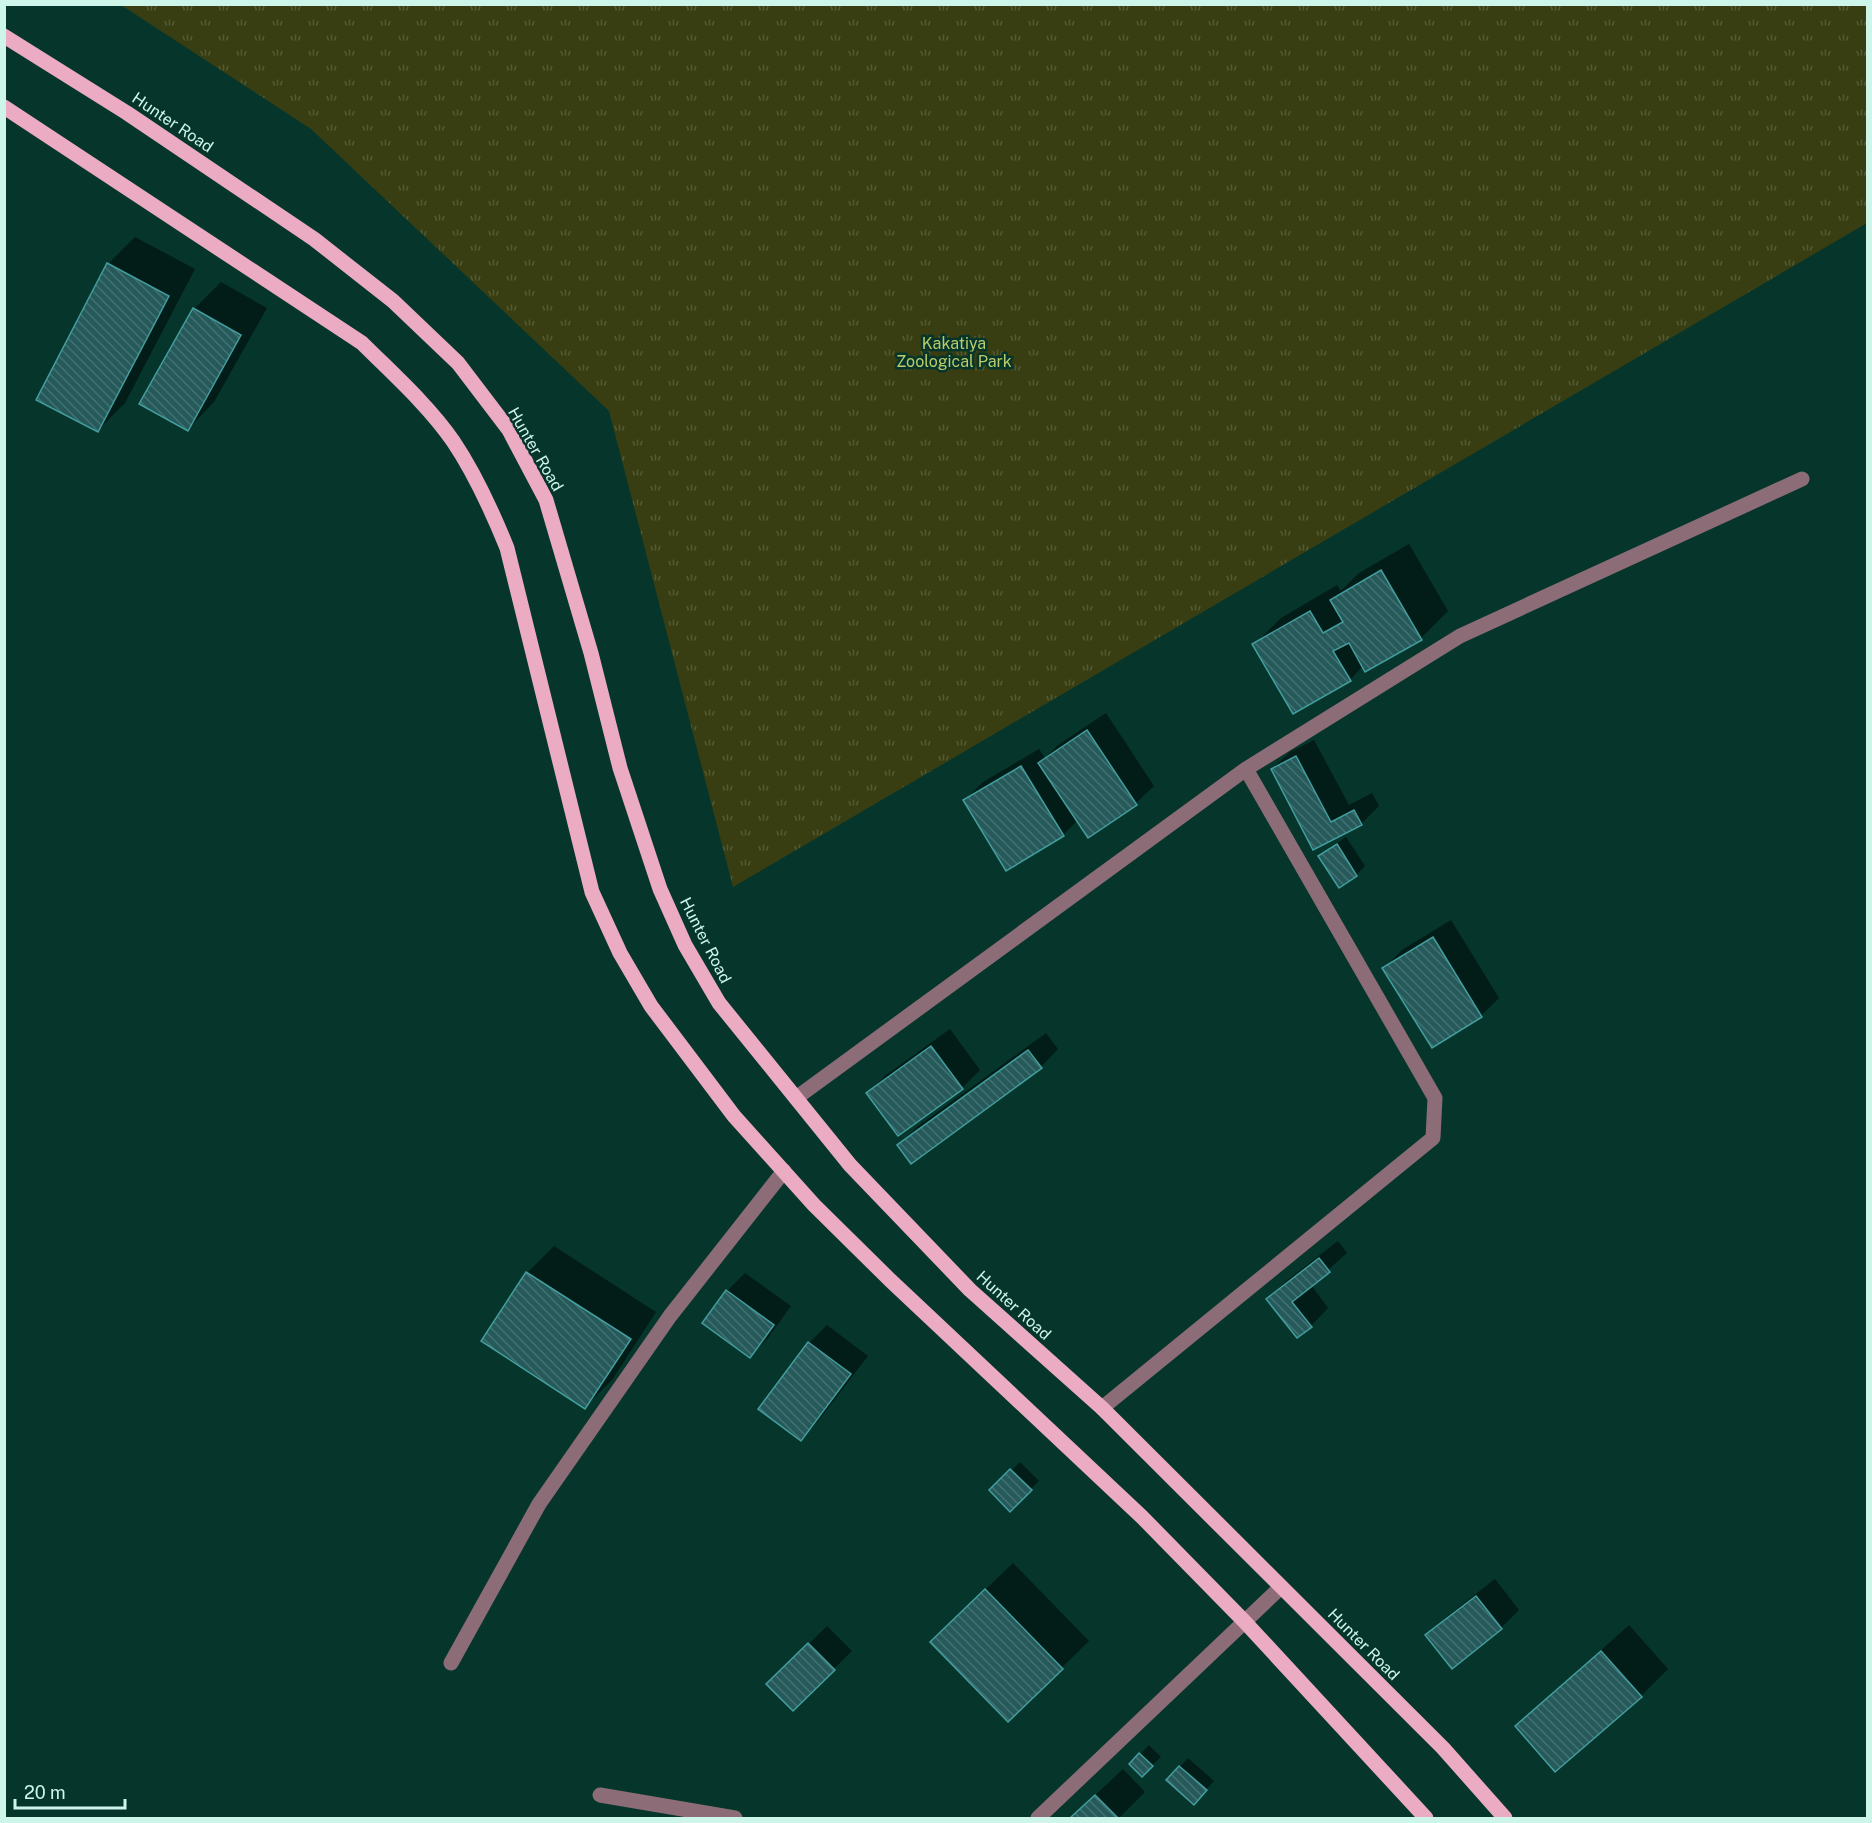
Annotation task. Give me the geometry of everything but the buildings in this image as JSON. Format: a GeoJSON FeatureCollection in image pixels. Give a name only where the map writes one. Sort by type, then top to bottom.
{"type":"FeatureCollection","features":[{"type":"Feature","properties":{"kind":"main road","name":"Hunter Road"},"geometry":{"type":"LineString","coordinates":[[4,36],[127,113],[314,239],[393,301],[458,363],[509,430],[546,500],[591,653],[620,768],[660,889],[685,945],[718,1003],[850,1165],[970,1290],[1102,1408],[1443,1748],[1506,1818]]}},
{"type":"Feature","properties":{"kind":"main road"},"geometry":{"type":"LineString","coordinates":[[4,107],[362,343],[410,391],[452,440],[485,495],[507,548],[592,892],[620,953],[651,1006],[734,1116],[784,1171],[890,1280],[1142,1517],[1244,1621],[1426,1818]]}},
{"type":"Feature","properties":{"kind":"street"},"geometry":{"type":"LineString","coordinates":[[796,1098],[1246,770],[1460,636],[1802,479]]}},
{"type":"Feature","properties":{"kind":"street"},"geometry":{"type":"LineString","coordinates":[[1102,1408],[1433,1137],[1436,1098],[1246,770]]}},
{"type":"Feature","properties":{"kind":"street"},"geometry":{"type":"LineString","coordinates":[[451,1663],[539,1504],[670,1316],[784,1171]]}},
{"type":"Feature","properties":{"kind":"street"},"geometry":{"type":"LineString","coordinates":[[1038,1818],[1281,1587]]}},
{"type":"Feature","properties":{"kind":"street"},"geometry":{"type":"LineString","coordinates":[[600,1795],[735,1818]]}},
{"type":"Feature","properties":{"kind":"green space","name":"Kakatiya Zoological Park"},"geometry":{"type":"Polygon","coordinates":[[[121,5],[1867,5],[1867,223],[733,887],[609,411],[311,129],[121,5]]]}}]}
